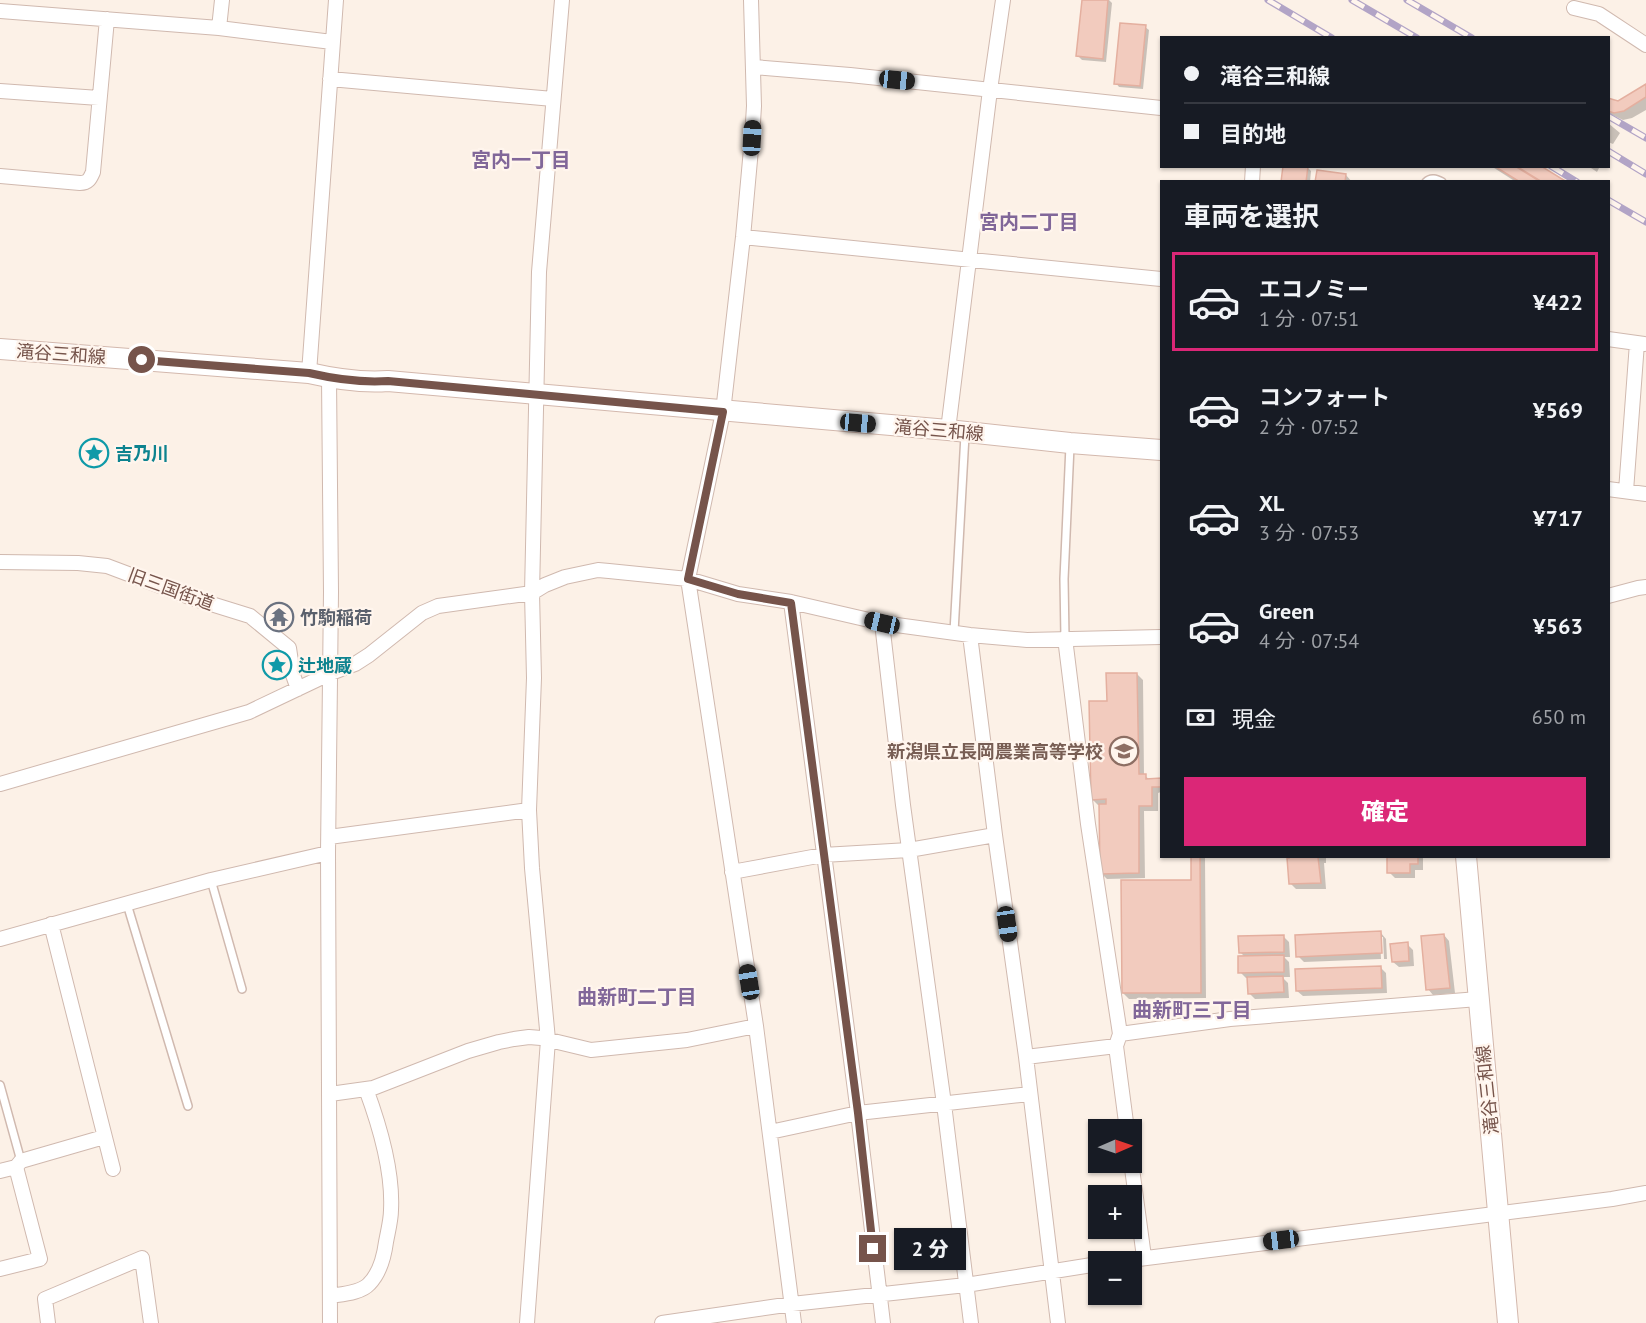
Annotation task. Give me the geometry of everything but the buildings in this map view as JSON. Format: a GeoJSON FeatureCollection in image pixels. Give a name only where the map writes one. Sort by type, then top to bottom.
{"type":"FeatureCollection","features":[{"type":"Feature","properties":{"kind":"main road","name":"滝谷三和線"},"geometry":{"type":"LineString","coordinates":[[0,349],[309,373],[329,378],[370,382],[388,381],[1160,450]]}},
{"type":"Feature","properties":{"kind":"main road","name":"滝谷三和線"},"geometry":{"type":"LineString","coordinates":[[1466,858],[1508,1323]]}},
{"type":"Feature","properties":{"kind":"street"},"geometry":{"type":"LineString","coordinates":[[219,28],[222,0]]}},
{"type":"Feature","properties":{"kind":"street"},"geometry":{"type":"LineString","coordinates":[[309,373],[336,0]]}},
{"type":"Feature","properties":{"kind":"street"},"geometry":{"type":"LineString","coordinates":[[527,1323],[548,1040],[529,810],[534,678],[532,593],[539,272],[562,0]]}},
{"type":"Feature","properties":{"kind":"street"},"geometry":{"type":"LineString","coordinates":[[752,0],[754,68],[752,138],[743,237],[723,412],[688,579],[756,1026],[794,1323]]}},
{"type":"Feature","properties":{"kind":"street"},"geometry":{"type":"LineString","coordinates":[[956,431],[970,260],[1003,0]]}},
{"type":"Feature","properties":{"kind":"street"},"geometry":{"type":"LineString","coordinates":[[1574,8],[1599,14],[1646,45]]}},
{"type":"Feature","properties":{"kind":"street"},"geometry":{"type":"LineString","coordinates":[[0,11],[219,28],[332,42]]}},
{"type":"Feature","properties":{"kind":"street"},"geometry":{"type":"LineString","coordinates":[[0,176],[86,183],[90,179],[93,172],[107,19]]}},
{"type":"Feature","properties":{"kind":"street"},"geometry":{"type":"LineString","coordinates":[[754,68],[850,75],[1160,108]]}},
{"type":"Feature","properties":{"kind":"street"},"geometry":{"type":"LineString","coordinates":[[330,79],[553,99]]}},
{"type":"Feature","properties":{"kind":"street"},"geometry":{"type":"LineString","coordinates":[[0,91],[99,98]]}},
{"type":"Feature","properties":{"kind":"street"},"geometry":{"type":"LineString","coordinates":[[743,237],[1160,279]]}},
{"type":"Feature","properties":{"kind":"street"},"geometry":{"type":"LineString","coordinates":[[1610,339],[1641,344],[1626,491]]}},
{"type":"Feature","properties":{"kind":"street"},"geometry":{"type":"LineString","coordinates":[[329,378],[330,1323]]}},
{"type":"Feature","properties":{"kind":"street"},"geometry":{"type":"LineString","coordinates":[[1610,489],[1646,494]]}},
{"type":"Feature","properties":{"kind":"street","name":"旧三国街道"},"geometry":{"type":"LineString","coordinates":[[0,562],[78,563],[106,566],[192,598],[250,616],[289,648],[293,675],[298,689]]}},
{"type":"Feature","properties":{"kind":"street"},"geometry":{"type":"LineString","coordinates":[[0,784],[238,716],[258,708],[355,664],[410,621],[438,606],[532,593],[544,585],[565,577],[598,570],[688,579],[738,594],[916,629],[1027,640],[1160,637]]}},
{"type":"Feature","properties":{"kind":"street"},"geometry":{"type":"LineString","coordinates":[[1610,595],[1646,587]]}},
{"type":"Feature","properties":{"kind":"street"},"geometry":{"type":"LineString","coordinates":[[791,603],[858,1113],[883,1323]]}},
{"type":"Feature","properties":{"kind":"street"},"geometry":{"type":"LineString","coordinates":[[882,623],[892,721],[971,1323]]}},
{"type":"Feature","properties":{"kind":"street"},"geometry":{"type":"LineString","coordinates":[[970,635],[1026,1057],[1058,1323]]}},
{"type":"Feature","properties":{"kind":"street"},"geometry":{"type":"LineString","coordinates":[[1065,638],[1118,1040],[1126,1119]]}},
{"type":"Feature","properties":{"kind":"street"},"geometry":{"type":"LineString","coordinates":[[329,837],[529,810]]}},
{"type":"Feature","properties":{"kind":"street"},"geometry":{"type":"LineString","coordinates":[[732,872],[823,855],[909,850],[995,835]]}},
{"type":"Feature","properties":{"kind":"street"},"geometry":{"type":"LineString","coordinates":[[0,939],[211,880],[328,853]]}},
{"type":"Feature","properties":{"kind":"street"},"geometry":{"type":"LineString","coordinates":[[51,924],[113,1169]]}},
{"type":"Feature","properties":{"kind":"street"},"geometry":{"type":"LineString","coordinates":[[1026,1057],[1230,1019],[1478,999]]}},
{"type":"Feature","properties":{"kind":"street"},"geometry":{"type":"LineString","coordinates":[[330,1094],[373,1088],[468,1052],[499,1042],[529,1037],[591,1050],[687,1040],[756,1026]]}},
{"type":"Feature","properties":{"kind":"street"},"geometry":{"type":"LineString","coordinates":[[330,1296],[368,1286],[378,1272],[384,1254],[391,1210],[388,1173],[377,1119],[366,1089]]}},
{"type":"Feature","properties":{"kind":"street"},"geometry":{"type":"LineString","coordinates":[[770,1132],[858,1113],[1030,1094]]}},
{"type":"Feature","properties":{"kind":"street"},"geometry":{"type":"LineString","coordinates":[[0,1171],[104,1137]]}},
{"type":"Feature","properties":{"kind":"street"},"geometry":{"type":"LineString","coordinates":[[0,1269],[40,1260],[19,1164]]}},
{"type":"Feature","properties":{"kind":"street"},"geometry":{"type":"LineString","coordinates":[[1133,1173],[1144,1257],[1499,1214],[1646,1193]]}},
{"type":"Feature","properties":{"kind":"street"},"geometry":{"type":"LineString","coordinates":[[48,1323],[45,1299],[141,1258],[151,1323]]}},
{"type":"Feature","properties":{"kind":"street"},"geometry":{"type":"LineString","coordinates":[[662,1323],[792,1304],[966,1284],[1088,1265]]}},
{"type":"Feature","properties":{"kind":"lane"},"geometry":{"type":"LineString","coordinates":[[954,632],[956,431]]}},
{"type":"Feature","properties":{"kind":"lane"},"geometry":{"type":"LineString","coordinates":[[1065,638],[1064,579],[1070,443]]}},
{"type":"Feature","properties":{"kind":"lane"},"geometry":{"type":"LineString","coordinates":[[211,880],[242,989]]}},
{"type":"Feature","properties":{"kind":"lane"},"geometry":{"type":"LineString","coordinates":[[127,904],[188,1106]]}},
{"type":"Feature","properties":{"kind":"lane"},"geometry":{"type":"LineString","coordinates":[[0,1084],[19,1164]]}},
{"type":"Feature","properties":{"kind":"railway"},"geometry":{"type":"LineString","coordinates":[[1268,0],[1329,36]]}},
{"type":"Feature","properties":{"kind":"railway"},"geometry":{"type":"LineString","coordinates":[[1352,0],[1414,36]]}},
{"type":"Feature","properties":{"kind":"railway"},"geometry":{"type":"LineString","coordinates":[[1407,0],[1469,36]]}},
{"type":"Feature","properties":{"kind":"railway"},"geometry":{"type":"LineString","coordinates":[[1610,117],[1646,138]]}},
{"type":"Feature","properties":{"kind":"railway"},"geometry":{"type":"LineString","coordinates":[[1610,152],[1646,174]]}},
{"type":"Feature","properties":{"kind":"railway"},"geometry":{"type":"LineString","coordinates":[[1554,168],[1574,180]]}},
{"type":"Feature","properties":{"kind":"railway"},"geometry":{"type":"LineString","coordinates":[[1610,201],[1646,222]]}},
{"type":"Feature","properties":{"kind":"place","name":"吉乃川"},"geometry":{"type":"Point","coordinates":[94,453]}},
{"type":"Feature","properties":{"kind":"place","name":"竹駒稲荷"},"geometry":{"type":"Point","coordinates":[279,617]}},
{"type":"Feature","properties":{"kind":"place","name":"辻地蔵"},"geometry":{"type":"Point","coordinates":[277,665]}},
{"type":"Feature","properties":{"kind":"place","name":"新潟県立長岡農業高等学校"},"geometry":{"type":"Point","coordinates":[1124,751]}},
{"type":"Feature","properties":{"kind":"district","name":"宮内一丁目"},"geometry":{"type":"Point","coordinates":[521,160]}},
{"type":"Feature","properties":{"kind":"district","name":"宮内二丁目"},"geometry":{"type":"Point","coordinates":[1029,222]}},
{"type":"Feature","properties":{"kind":"district","name":"曲新町二丁目"},"geometry":{"type":"Point","coordinates":[637,997]}},
{"type":"Feature","properties":{"kind":"district","name":"曲新町三丁目"},"geometry":{"type":"Point","coordinates":[1192,1010]}},
{"type":"Feature","properties":{"kind":"route"},"geometry":{"type":"LineString","coordinates":[[142,360],[309,373],[329,378],[370,382],[388,381],[723,412],[688,579],[738,594],[791,603],[858,1113],[873,1249]]}}]}
